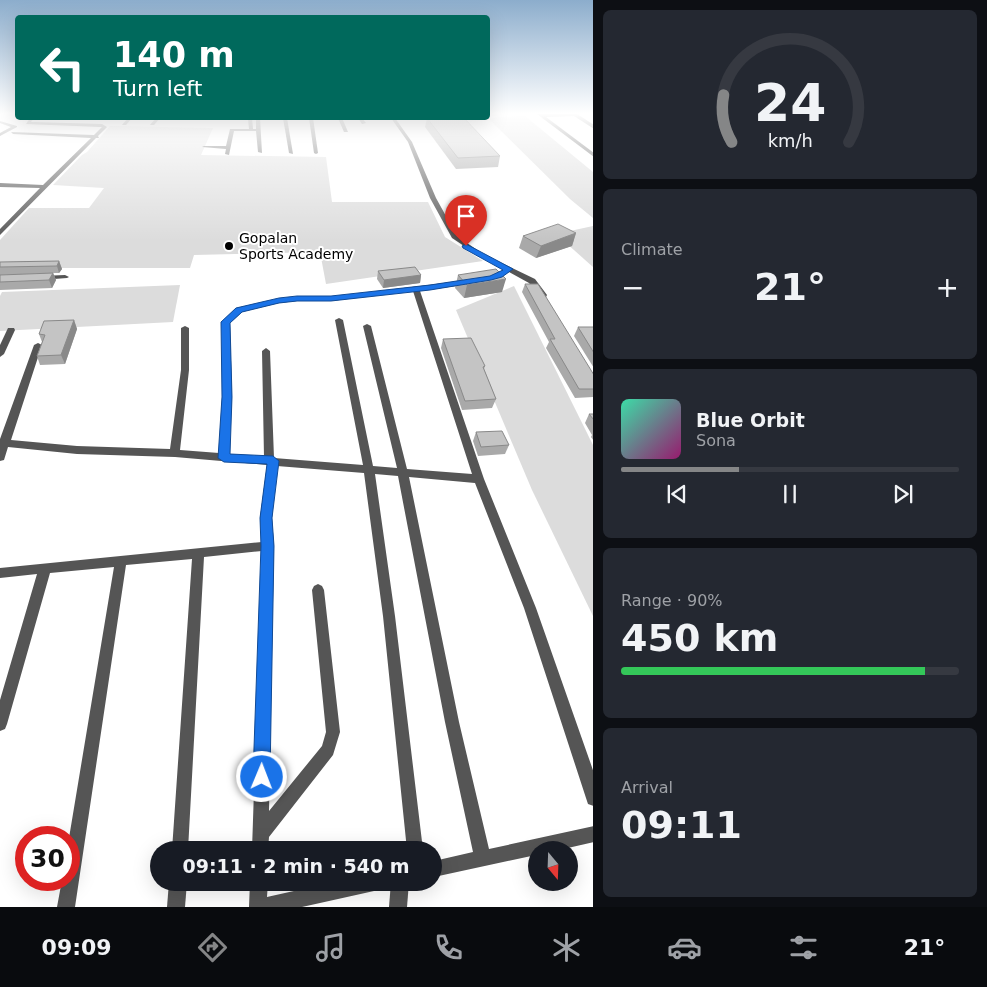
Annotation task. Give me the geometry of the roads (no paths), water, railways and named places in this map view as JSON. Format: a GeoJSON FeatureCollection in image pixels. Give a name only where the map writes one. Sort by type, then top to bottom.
{"type":"FeatureCollection","features":[{"type":"Feature","properties":{"kind":"street"},"geometry":{"type":"LineString","coordinates":[[0,233],[77,156]]}},
{"type":"Feature","properties":{"kind":"street"},"geometry":{"type":"LineString","coordinates":[[416,156],[433,198],[454,236],[481,256],[532,281],[545,299]]}},
{"type":"Feature","properties":{"kind":"street"},"geometry":{"type":"LineString","coordinates":[[0,185],[44,187]]}},
{"type":"Feature","properties":{"kind":"street"},"geometry":{"type":"LineString","coordinates":[[224,458],[227,397],[226,322],[236,312],[286,300],[331,299],[491,278],[499,276],[509,269]]}},
{"type":"Feature","properties":{"kind":"street"},"geometry":{"type":"LineString","coordinates":[[28,278],[66,277]]}},
{"type":"Feature","properties":{"kind":"street"},"geometry":{"type":"LineString","coordinates":[[421,288],[416,289],[479,479],[530,608],[593,798]]}},
{"type":"Feature","properties":{"kind":"street"},"geometry":{"type":"LineString","coordinates":[[339,320],[369,470],[390,626],[414,841]]}},
{"type":"Feature","properties":{"kind":"street"},"geometry":{"type":"LineString","coordinates":[[367,326],[403,473],[452,722],[483,858]]}},
{"type":"Feature","properties":{"kind":"street"},"geometry":{"type":"LineString","coordinates":[[176,453],[185,370],[186,328]]}},
{"type":"Feature","properties":{"kind":"street"},"geometry":{"type":"LineString","coordinates":[[0,354],[11,330]]}},
{"type":"Feature","properties":{"kind":"street"},"geometry":{"type":"LineString","coordinates":[[0,458],[2,443],[38,345]]}},
{"type":"Feature","properties":{"kind":"street"},"geometry":{"type":"LineString","coordinates":[[260,841],[268,494],[271,460],[266,351]]}},
{"type":"Feature","properties":{"kind":"street"},"geometry":{"type":"LineString","coordinates":[[2,443],[77,450],[176,453],[271,460],[479,479]]}},
{"type":"Feature","properties":{"kind":"street"},"geometry":{"type":"LineString","coordinates":[[0,573],[268,546]]}},
{"type":"Feature","properties":{"kind":"street"},"geometry":{"type":"LineString","coordinates":[[181,841],[198,552]]}},
{"type":"Feature","properties":{"kind":"street"},"geometry":{"type":"LineString","coordinates":[[66,907],[121,560]]}},
{"type":"Feature","properties":{"kind":"street"},"geometry":{"type":"LineString","coordinates":[[0,724],[45,568]]}},
{"type":"Feature","properties":{"kind":"street"},"geometry":{"type":"LineString","coordinates":[[260,835],[328,750],[333,732],[318,590]]}},
{"type":"Feature","properties":{"kind":"street"},"geometry":{"type":"LineString","coordinates":[[442,867],[593,834]]}},
{"type":"Feature","properties":{"kind":"street"},"geometry":{"type":"LineString","coordinates":[[176,907],[177,891]]}},
{"type":"Feature","properties":{"kind":"street"},"geometry":{"type":"LineString","coordinates":[[258,891],[258,907]]}},
{"type":"Feature","properties":{"kind":"street"},"geometry":{"type":"LineString","coordinates":[[264,907],[334,891]]}},
{"type":"Feature","properties":{"kind":"street"},"geometry":{"type":"LineString","coordinates":[[398,907],[399,891]]}},
{"type":"Feature","properties":{"kind":"place","name":"Gopalan Sports Academy"},"geometry":{"type":"Point","coordinates":[229,246]}}]}
